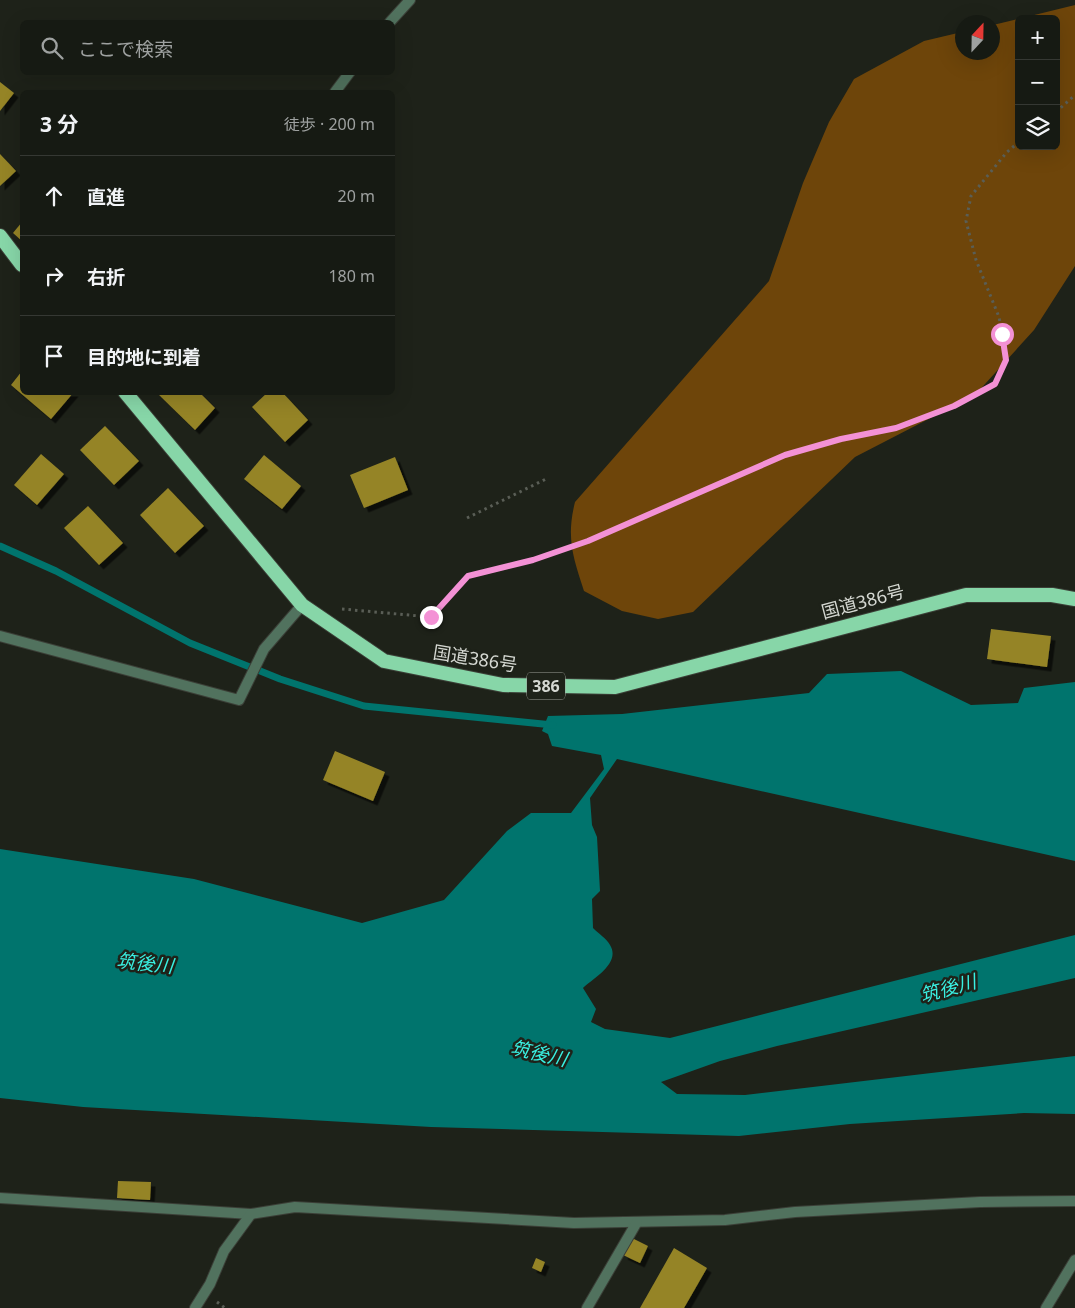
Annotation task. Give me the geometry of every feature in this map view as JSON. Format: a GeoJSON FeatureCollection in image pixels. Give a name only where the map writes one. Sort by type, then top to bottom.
{"type":"FeatureCollection","features":[{"type":"Feature","properties":{"kind":"highway"},"geometry":{"type":"LineString","coordinates":[[0,236],[20,262]]}},
{"type":"Feature","properties":{"kind":"highway","name":"国道386号"},"geometry":{"type":"LineString","coordinates":[[127,395],[302,605],[384,661],[503,685],[615,686],[966,595],[1052,595],[1075,599]]}},
{"type":"Feature","properties":{"kind":"street"},"geometry":{"type":"LineString","coordinates":[[392,20],[410,0]]}},
{"type":"Feature","properties":{"kind":"street"},"geometry":{"type":"LineString","coordinates":[[336,90],[348,75]]}},
{"type":"Feature","properties":{"kind":"street"},"geometry":{"type":"LineString","coordinates":[[0,636],[239,700],[264,649],[302,605]]}},
{"type":"Feature","properties":{"kind":"street"},"geometry":{"type":"LineString","coordinates":[[0,1198],[251,1214],[295,1207],[574,1223],[726,1220],[795,1212],[980,1202],[1075,1201]]}},
{"type":"Feature","properties":{"kind":"street"},"geometry":{"type":"LineString","coordinates":[[195,1308],[210,1284],[224,1251],[251,1214]]}},
{"type":"Feature","properties":{"kind":"street"},"geometry":{"type":"LineString","coordinates":[[587,1308],[637,1222]]}},
{"type":"Feature","properties":{"kind":"street"},"geometry":{"type":"LineString","coordinates":[[1046,1308],[1075,1260]]}},
{"type":"Feature","properties":{"kind":"path"},"geometry":{"type":"LineString","coordinates":[[1060,109],[1075,96]]}},
{"type":"Feature","properties":{"kind":"path"},"geometry":{"type":"LineString","coordinates":[[337,608],[431,617],[468,576],[533,560],[588,541],[785,455],[841,439],[896,428],[954,406],[995,384],[1006,360],[1002,334],[999,318],[976,260],[966,221],[971,196],[1015,146]]}},
{"type":"Feature","properties":{"kind":"path"},"geometry":{"type":"LineString","coordinates":[[467,518],[548,478]]}},
{"type":"Feature","properties":{"kind":"shaded area"},"geometry":{"type":"Polygon","coordinates":[[[1075,5],[1075,266],[1034,330],[975,395],[855,457],[693,612],[658,619],[622,611],[584,591],[572,547],[571,526],[575,502],[769,281],[803,183],[829,122],[854,79],[924,41],[955,34],[955,60],[1000,60],[1000,23],[1015,20],[1015,150],[1060,150],[1060,15],[1034,15],[1075,5]]]}},
{"type":"Feature","properties":{"kind":"water","name":"筑後川"},"geometry":{"type":"Polygon","coordinates":[[[901,671],[971,705],[1018,703],[1024,688],[1075,682],[1075,861],[617,759],[590,798],[592,825],[597,837],[600,891],[592,899],[593,928],[607,941],[612,952],[612,958],[605,969],[583,988],[596,1009],[591,1022],[605,1029],[670,1038],[1075,935],[1075,978],[777,1046],[720,1061],[661,1082],[677,1094],[745,1095],[1075,1056],[1075,1114],[1024,1113],[850,1124],[739,1136],[431,1127],[83,1107],[0,1098],[0,849],[194,879],[362,923],[444,900],[507,831],[531,813],[571,813],[604,769],[601,755],[552,746],[548,734],[542,731],[548,716],[622,714],[809,693],[827,674],[901,671]]]}},
{"type":"Feature","properties":{"kind":"building"},"geometry":{"type":"Polygon","coordinates":[[[0,82],[14,93],[0,111],[0,82]]]}},
{"type":"Feature","properties":{"kind":"building"},"geometry":{"type":"Polygon","coordinates":[[[0,154],[16,171],[0,186],[0,154]]]}},
{"type":"Feature","properties":{"kind":"building"},"geometry":{"type":"Polygon","coordinates":[[[20,224],[20,239],[13,233],[20,224]]]}},
{"type":"Feature","properties":{"kind":"building"},"geometry":{"type":"Polygon","coordinates":[[[20,374],[20,393],[11,385],[20,374]]]}},
{"type":"Feature","properties":{"kind":"building"},"geometry":{"type":"Polygon","coordinates":[[[23,395],[71,395],[51,419],[23,395]]]}},
{"type":"Feature","properties":{"kind":"building"},"geometry":{"type":"Polygon","coordinates":[[[159,395],[202,395],[215,408],[195,430],[159,395]]]}},
{"type":"Feature","properties":{"kind":"building"},"geometry":{"type":"Polygon","coordinates":[[[265,395],[285,395],[308,420],[285,442],[252,407],[265,395]]]}},
{"type":"Feature","properties":{"kind":"building"},"geometry":{"type":"Polygon","coordinates":[[[105,426],[139,461],[114,485],[80,450],[105,426]]]}},
{"type":"Feature","properties":{"kind":"building"},"geometry":{"type":"Polygon","coordinates":[[[41,454],[64,474],[37,505],[14,485],[41,454]]]}},
{"type":"Feature","properties":{"kind":"building"},"geometry":{"type":"Polygon","coordinates":[[[264,455],[301,486],[282,509],[244,479],[264,455]]]}},
{"type":"Feature","properties":{"kind":"building"},"geometry":{"type":"Polygon","coordinates":[[[395,457],[408,490],[364,508],[350,475],[395,457]]]}},
{"type":"Feature","properties":{"kind":"building"},"geometry":{"type":"Polygon","coordinates":[[[168,488],[204,526],[175,553],[140,515],[168,488]]]}},
{"type":"Feature","properties":{"kind":"building"},"geometry":{"type":"Polygon","coordinates":[[[88,506],[123,543],[99,565],[64,528],[88,506]]]}},
{"type":"Feature","properties":{"kind":"building"},"geometry":{"type":"Polygon","coordinates":[[[991,629],[1051,636],[1047,667],[987,659],[991,629]]]}},
{"type":"Feature","properties":{"kind":"building"},"geometry":{"type":"Polygon","coordinates":[[[335,751],[385,772],[373,801],[323,780],[335,751]]]}},
{"type":"Feature","properties":{"kind":"building"},"geometry":{"type":"Polygon","coordinates":[[[118,1181],[151,1182],[150,1200],[117,1198],[118,1181]]]}},
{"type":"Feature","properties":{"kind":"building"},"geometry":{"type":"Polygon","coordinates":[[[632,1238],[648,1246],[640,1263],[623,1255],[632,1238]]]}},
{"type":"Feature","properties":{"kind":"building"},"geometry":{"type":"Polygon","coordinates":[[[674,1248],[707,1268],[684,1308],[640,1308],[674,1248]]]}},
{"type":"Feature","properties":{"kind":"building"},"geometry":{"type":"Polygon","coordinates":[[[536,1258],[545,1262],[541,1272],[532,1268],[536,1258]]]}},
{"type":"Feature","properties":{"kind":"waterway"},"geometry":{"type":"LineString","coordinates":[[0,546],[56,571],[190,643],[280,679],[364,706],[553,725]]}},
{"type":"Feature","properties":{"kind":"route"},"geometry":{"type":"LineString","coordinates":[[431,617],[468,576],[533,560],[588,541],[785,455],[841,439],[896,428],[954,406],[995,384],[1006,360],[1002,334]]}}]}
